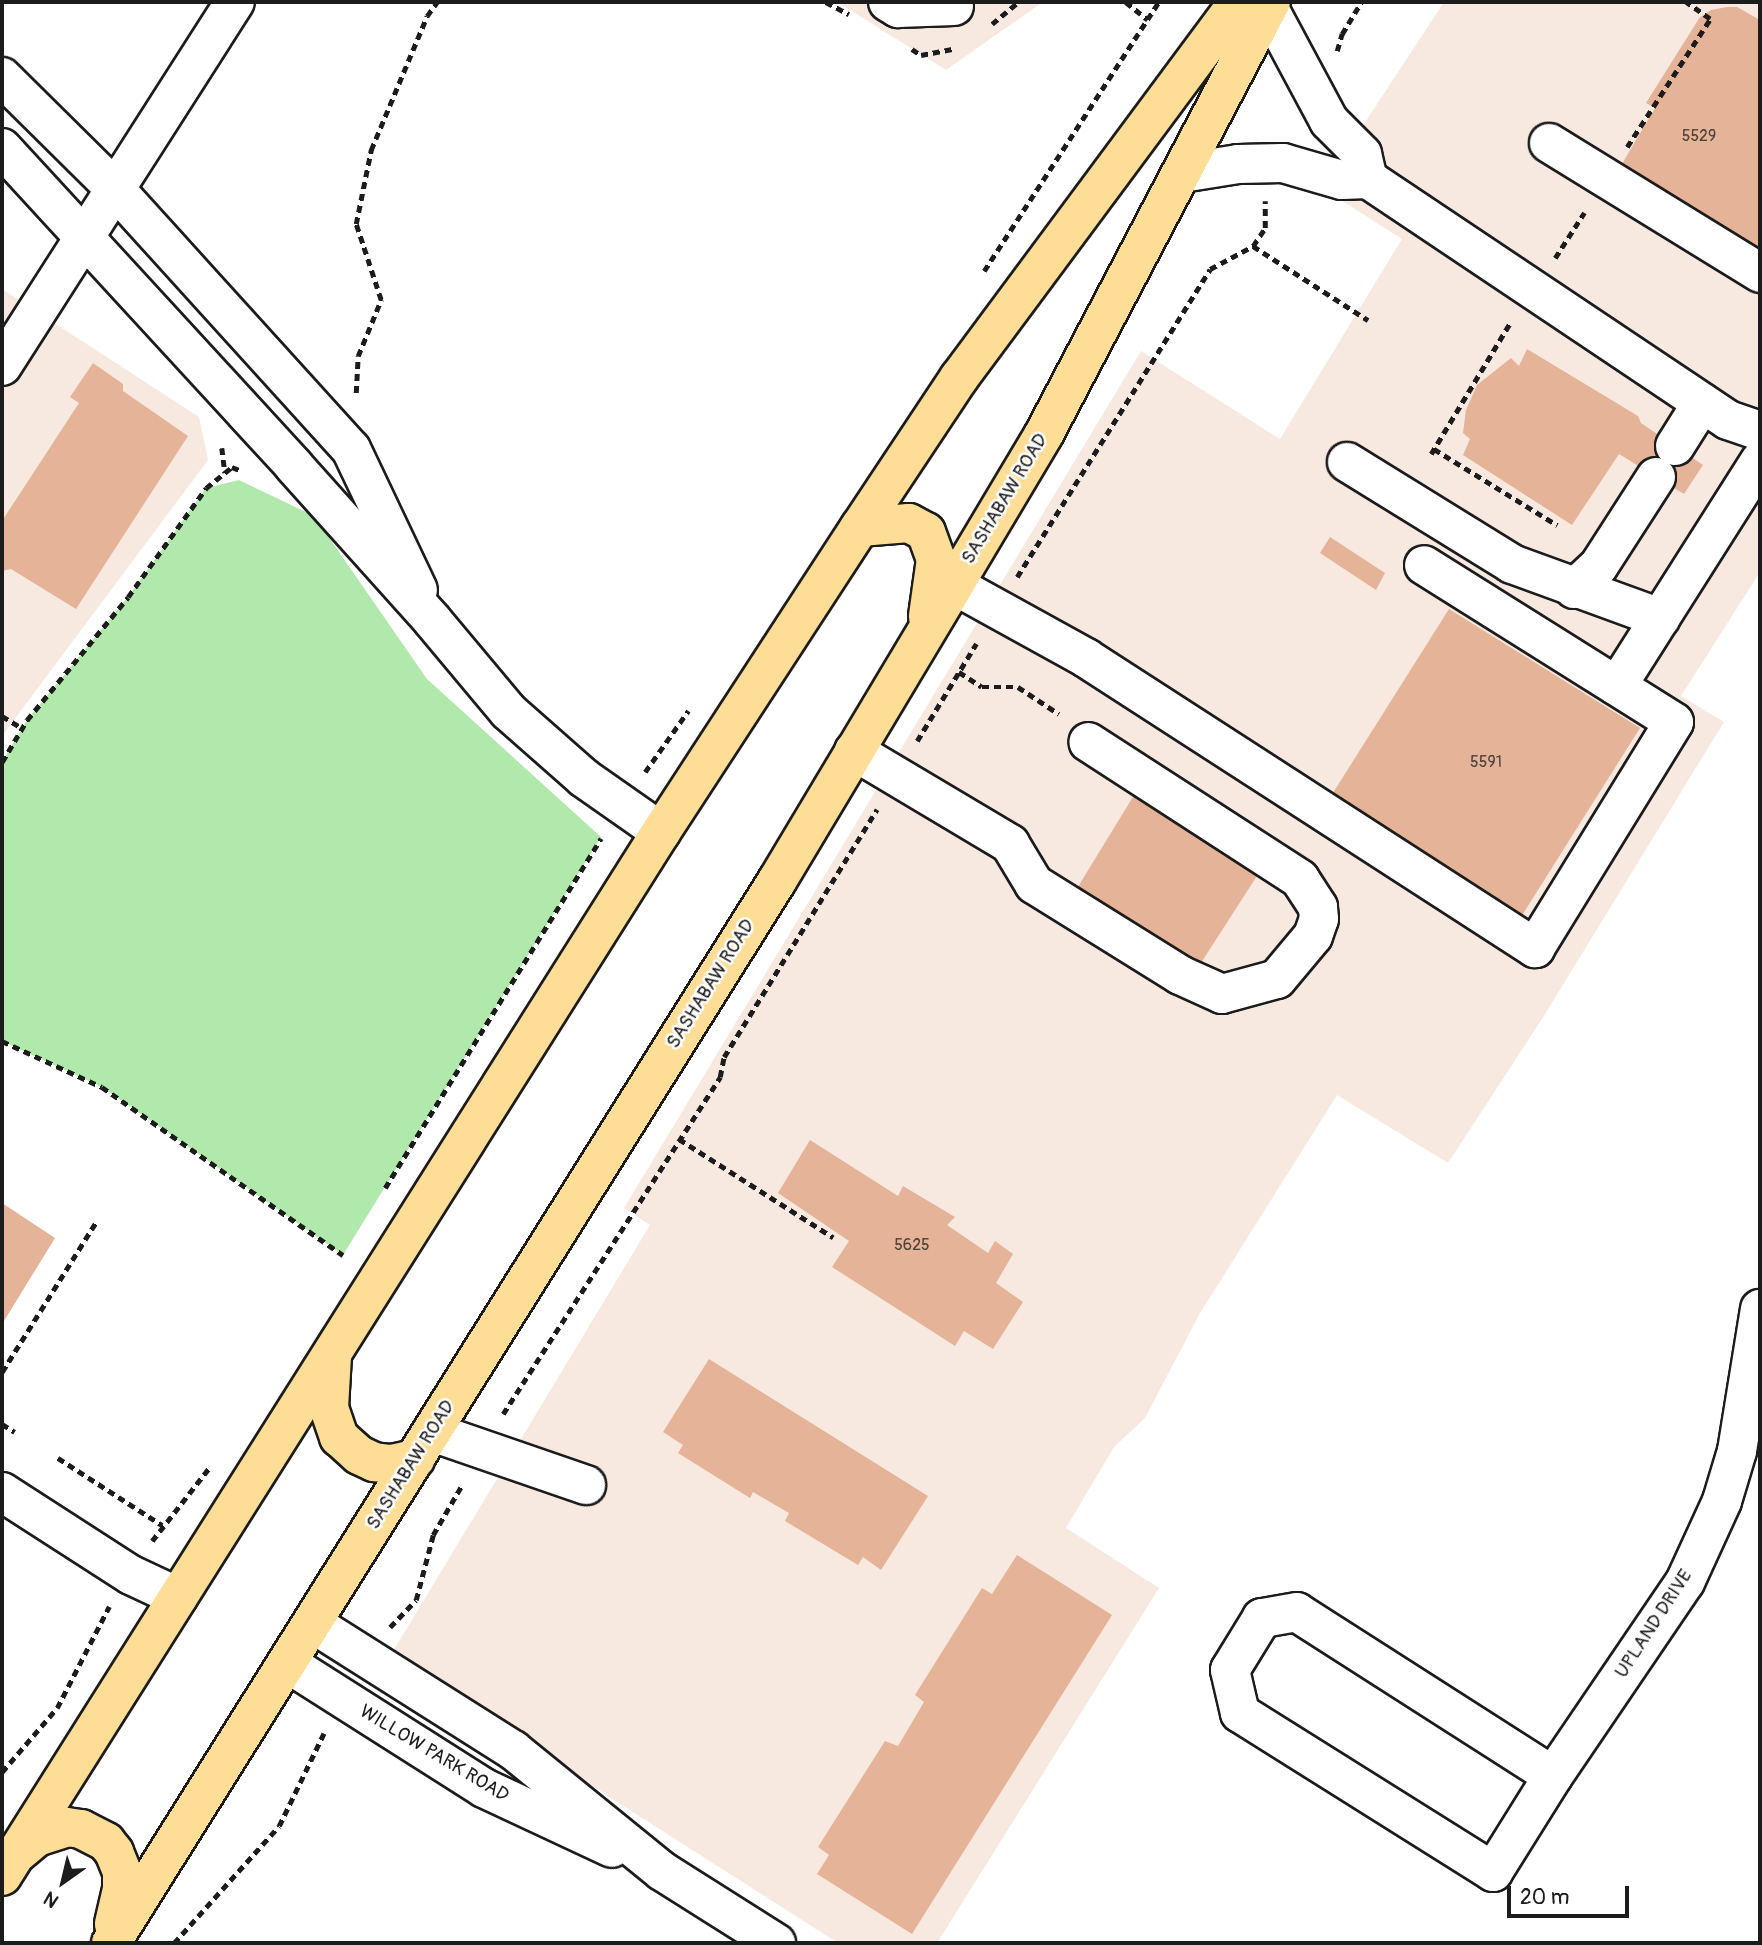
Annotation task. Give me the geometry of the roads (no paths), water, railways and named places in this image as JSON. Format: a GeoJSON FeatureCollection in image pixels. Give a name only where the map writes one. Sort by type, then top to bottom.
{"type":"FeatureCollection","features":[{"type":"Feature","properties":{"kind":"main road","name":"SASHABAW ROAD"},"geometry":{"type":"LineString","coordinates":[[110,1943],[777,881],[1044,434],[1182,173],[1246,4]]}},
{"type":"Feature","properties":{"kind":"main road"},"geometry":{"type":"LineString","coordinates":[[8,1866],[661,832],[959,378],[1246,4]]}},
{"type":"Feature","properties":{"kind":"main road"},"geometry":{"type":"LineString","coordinates":[[860,527],[909,523],[926,532],[930,539],[935,572],[924,635]]}},
{"type":"Feature","properties":{"kind":"main road"},"geometry":{"type":"LineString","coordinates":[[332,1354],[329,1408],[339,1437],[359,1455],[374,1462],[391,1464],[423,1446]]}},
{"type":"Feature","properties":{"kind":"main road"},"geometry":{"type":"LineString","coordinates":[[8,1866],[37,1837],[67,1827],[81,1829],[106,1842],[114,1852],[122,1872],[122,1889],[110,1943]]}},
{"type":"Feature","properties":{"kind":"street"},"geometry":{"type":"LineString","coordinates":[[2,366],[235,2]]}},
{"type":"Feature","properties":{"kind":"street"},"geometry":{"type":"LineString","coordinates":[[888,2],[898,8],[952,3]]}},
{"type":"Feature","properties":{"kind":"street"},"geometry":{"type":"LineString","coordinates":[[1246,4],[1329,121],[1362,154],[1368,179]]}},
{"type":"Feature","properties":{"kind":"street"},"geometry":{"type":"LineString","coordinates":[[2,77],[115,189],[351,449],[389,524],[432,620]]}},
{"type":"Feature","properties":{"kind":"street"},"geometry":{"type":"LineString","coordinates":[[1549,143],[1760,273]]}},
{"type":"Feature","properties":{"kind":"street"},"geometry":{"type":"LineString","coordinates":[[2,148],[432,620],[508,711],[584,778],[661,832]]}},
{"type":"Feature","properties":{"kind":"street"},"geometry":{"type":"LineString","coordinates":[[1182,173],[1238,164],[1283,163],[1342,180],[1368,179],[1702,404],[1728,420],[1760,431]]}},
{"type":"Feature","properties":{"kind":"street"},"geometry":{"type":"LineString","coordinates":[[1637,197],[1675,236],[1728,280],[1760,301]]}},
{"type":"Feature","properties":{"kind":"street"},"geometry":{"type":"LineString","coordinates":[[1574,589],[1598,567],[1702,404]]}},
{"type":"Feature","properties":{"kind":"street"},"geometry":{"type":"LineString","coordinates":[[1617,686],[1760,461]]}},
{"type":"Feature","properties":{"kind":"street"},"geometry":{"type":"LineString","coordinates":[[1347,462],[1512,564],[1574,589],[1660,618]]}},
{"type":"Feature","properties":{"kind":"street"},"geometry":{"type":"LineString","coordinates":[[954,585],[1086,657],[1535,948],[1674,722],[1424,565]]}},
{"type":"Feature","properties":{"kind":"street"},"geometry":{"type":"LineString","coordinates":[[854,751],[1010,844],[1034,884],[1180,975],[1222,994],[1277,979],[1313,936],[1319,919],[1318,907],[1300,878],[1088,743]]}},
{"type":"Feature","properties":{"kind":"street","name":"UPLAND DRIVE"},"geometry":{"type":"LineString","coordinates":[[1553,1776],[1297,1612],[1262,1618],[1230,1670],[1241,1713],[1493,1872],[1553,1776],[1685,1582],[1717,1512],[1737,1451],[1760,1309]]}},
{"type":"Feature","properties":{"kind":"street"},"geometry":{"type":"LineString","coordinates":[[423,1446],[482,1450],[586,1485]]}},
{"type":"Feature","properties":{"kind":"street"},"geometry":{"type":"LineString","coordinates":[[2,1492],[131,1574],[178,1597]]}},
{"type":"Feature","properties":{"kind":"street","name":"WILLOW PARK ROAD"},"geometry":{"type":"LineString","coordinates":[[312,1623],[513,1750],[662,1871],[776,1943]]}},
{"type":"Feature","properties":{"kind":"street","name":"WILLOW PARK ROAD"},"geometry":{"type":"LineString","coordinates":[[287,1663],[484,1788],[662,1871]]}}]}
